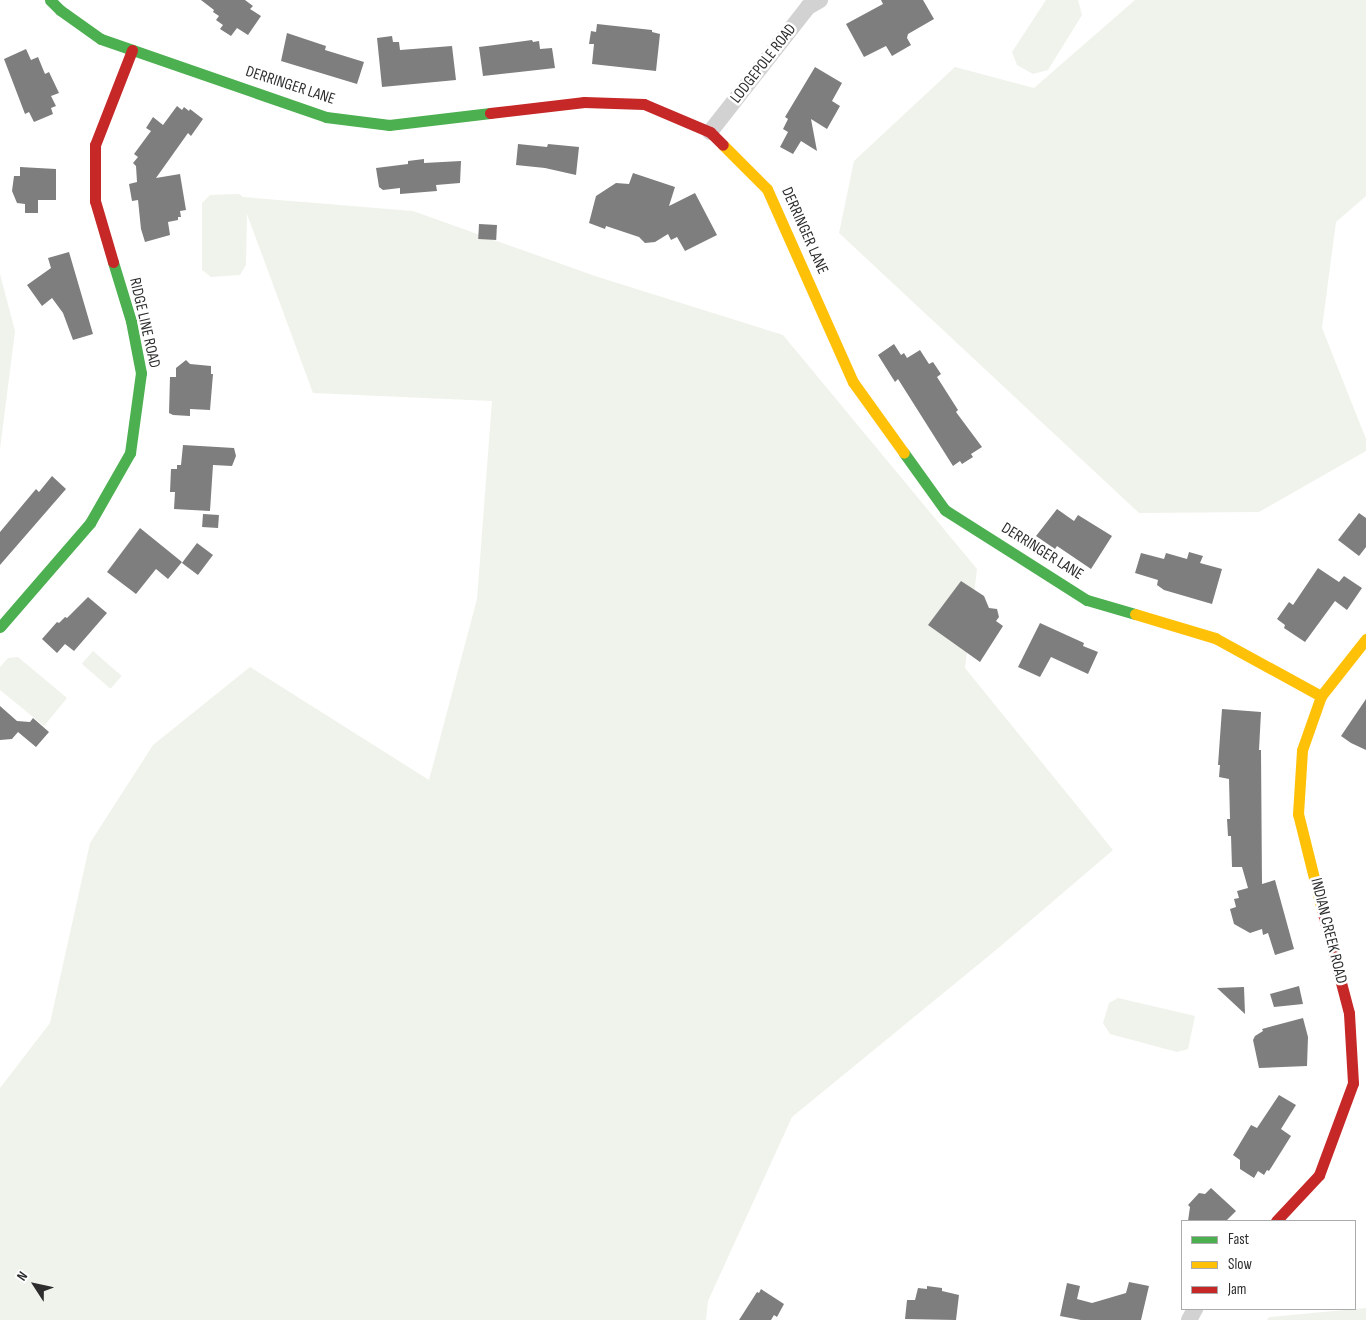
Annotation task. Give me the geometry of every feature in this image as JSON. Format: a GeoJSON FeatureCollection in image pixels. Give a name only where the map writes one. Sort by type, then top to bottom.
{"type":"FeatureCollection","features":[{"type":"Feature","properties":{"kind":"street","name":"DERRINGER LANE"},"geometry":{"type":"LineString","coordinates":[[50,0],[60,10],[101,39],[335,118],[389,126],[584,102],[644,104],[710,132],[767,188],[853,382],[945,510],[1087,600],[1215,638],[1321,696]]}},
{"type":"Feature","properties":{"kind":"street","name":"LODGEPOLE ROAD"},"geometry":{"type":"LineString","coordinates":[[710,132],[808,6],[820,0]]}},
{"type":"Feature","properties":{"kind":"street","name":"RIDGE LINE ROAD"},"geometry":{"type":"LineString","coordinates":[[0,627],[90,523],[130,453],[141,373],[131,321],[95,202],[95,145],[132,50]]}},
{"type":"Feature","properties":{"kind":"street","name":"INDIAN CREEK ROAD"},"geometry":{"type":"LineString","coordinates":[[1277,1220],[1319,1175],[1353,1083],[1349,1013],[1298,814],[1302,750],[1321,696],[1366,639]]}},
{"type":"Feature","properties":{"kind":"shaded area"},"geometry":{"type":"Polygon","coordinates":[[[1046,0],[1078,0],[1082,15],[1048,70],[1033,74],[1017,65],[1012,52],[1046,0]]]}},
{"type":"Feature","properties":{"kind":"shaded area"},"geometry":{"type":"Polygon","coordinates":[[[1135,0],[1366,0],[1366,196],[1336,222],[1322,328],[1366,439],[1366,451],[1259,512],[1139,513],[839,233],[854,161],[955,67],[1034,88],[1135,0]]]}},
{"type":"Feature","properties":{"kind":"shaded area"},"geometry":{"type":"Polygon","coordinates":[[[239,194],[243,197],[413,211],[595,276],[783,335],[977,569],[965,668],[1113,850],[996,950],[792,1117],[708,1301],[706,1320],[0,1320],[0,1088],[50,1023],[90,843],[153,745],[250,667],[429,780],[477,599],[492,401],[313,393],[247,214],[246,265],[240,275],[211,277],[202,270],[202,203],[210,195],[239,194]]]}},
{"type":"Feature","properties":{"kind":"shaded area"},"geometry":{"type":"Polygon","coordinates":[[[0,274],[15,331],[0,449],[0,274]]]}},
{"type":"Feature","properties":{"kind":"shaded area"},"geometry":{"type":"Polygon","coordinates":[[[93,651],[122,676],[111,689],[82,664],[93,651]]]}},
{"type":"Feature","properties":{"kind":"shaded area"},"geometry":{"type":"Polygon","coordinates":[[[18,657],[67,698],[44,726],[0,690],[0,667],[8,658],[18,657]]]}},
{"type":"Feature","properties":{"kind":"shaded area"},"geometry":{"type":"Polygon","coordinates":[[[1118,998],[1195,1016],[1188,1049],[1177,1052],[1110,1034],[1103,1023],[1109,1003],[1118,998]]]}},
{"type":"Feature","properties":{"kind":"shaded area"},"geometry":{"type":"Polygon","coordinates":[[[1366,1308],[1366,1320],[1267,1320],[1269,1317],[1366,1308]]]}},
{"type":"Feature","properties":{"kind":"building"},"geometry":{"type":"Polygon","coordinates":[[[201,0],[245,0],[253,6],[250,9],[261,16],[248,35],[237,28],[231,36],[220,29],[223,25],[216,20],[219,16],[201,0]]]}},
{"type":"Feature","properties":{"kind":"building"},"geometry":{"type":"Polygon","coordinates":[[[881,0],[923,0],[934,19],[908,34],[907,38],[911,45],[892,56],[886,46],[864,57],[846,24],[883,4],[881,0]]]}},
{"type":"Feature","properties":{"kind":"building"},"geometry":{"type":"Polygon","coordinates":[[[597,24],[652,30],[652,32],[660,34],[656,71],[592,64],[594,44],[589,44],[591,31],[596,32],[597,24]]]}},
{"type":"Feature","properties":{"kind":"building"},"geometry":{"type":"Polygon","coordinates":[[[287,33],[326,46],[325,50],[364,62],[357,84],[281,61],[287,33]]]}},
{"type":"Feature","properties":{"kind":"building"},"geometry":{"type":"Polygon","coordinates":[[[392,36],[393,42],[399,42],[400,50],[452,46],[456,80],[382,87],[377,38],[392,36]]]}},
{"type":"Feature","properties":{"kind":"building"},"geometry":{"type":"Polygon","coordinates":[[[532,40],[533,42],[539,41],[540,49],[552,48],[555,68],[483,76],[479,47],[532,40]]]}},
{"type":"Feature","properties":{"kind":"building"},"geometry":{"type":"Polygon","coordinates":[[[26,49],[31,60],[38,57],[45,74],[49,72],[59,93],[51,96],[56,106],[51,108],[53,114],[34,122],[29,112],[25,114],[4,59],[26,49]]]}},
{"type":"Feature","properties":{"kind":"building"},"geometry":{"type":"Polygon","coordinates":[[[815,67],[842,83],[832,101],[840,106],[827,129],[811,119],[817,151],[801,141],[793,154],[780,147],[788,132],[783,129],[788,119],[785,117],[815,67]]]}},
{"type":"Feature","properties":{"kind":"building"},"geometry":{"type":"Polygon","coordinates":[[[177,106],[182,110],[184,107],[189,111],[190,109],[203,119],[191,136],[188,133],[156,178],[180,174],[186,210],[180,211],[181,217],[178,217],[178,220],[168,222],[170,235],[145,242],[141,229],[138,200],[132,201],[129,184],[137,182],[136,166],[133,163],[138,157],[134,154],[151,131],[146,128],[153,117],[163,125],[177,106]]]}},
{"type":"Feature","properties":{"kind":"building"},"geometry":{"type":"Polygon","coordinates":[[[518,144],[547,147],[548,144],[579,147],[576,175],[545,168],[516,165],[518,144]]]}},
{"type":"Feature","properties":{"kind":"building"},"geometry":{"type":"Polygon","coordinates":[[[424,159],[424,163],[461,161],[460,183],[436,185],[437,191],[400,194],[400,188],[383,190],[379,187],[376,168],[408,164],[408,161],[424,159]]]}},
{"type":"Feature","properties":{"kind":"building"},"geometry":{"type":"Polygon","coordinates":[[[20,167],[56,169],[56,200],[38,200],[38,213],[25,213],[25,204],[17,203],[12,191],[14,176],[20,176],[20,167]]]}},
{"type":"Feature","properties":{"kind":"building"},"geometry":{"type":"Polygon","coordinates":[[[633,173],[675,187],[669,206],[695,193],[717,235],[685,251],[677,237],[671,240],[668,234],[655,242],[645,243],[639,237],[606,226],[605,229],[589,223],[596,196],[616,183],[629,184],[633,173]]]}},
{"type":"Feature","properties":{"kind":"building"},"geometry":{"type":"Polygon","coordinates":[[[479,224],[497,225],[496,240],[478,239],[479,224]]]}},
{"type":"Feature","properties":{"kind":"building"},"geometry":{"type":"Polygon","coordinates":[[[69,252],[93,334],[73,340],[63,313],[52,298],[42,306],[27,285],[51,268],[48,258],[69,252]]]}},
{"type":"Feature","properties":{"kind":"building"},"geometry":{"type":"Polygon","coordinates":[[[894,344],[901,355],[904,353],[907,358],[920,350],[929,364],[933,362],[941,374],[937,377],[958,410],[956,412],[982,447],[971,454],[973,457],[962,464],[960,461],[953,466],[898,379],[895,382],[878,355],[894,344]]]}},
{"type":"Feature","properties":{"kind":"building"},"geometry":{"type":"Polygon","coordinates":[[[186,360],[190,364],[211,366],[211,374],[213,374],[210,410],[190,409],[190,416],[173,415],[169,413],[170,377],[176,377],[176,368],[186,360]]]}},
{"type":"Feature","properties":{"kind":"building"},"geometry":{"type":"Polygon","coordinates":[[[183,445],[234,448],[236,456],[232,466],[213,465],[210,511],[174,509],[175,492],[170,492],[171,469],[177,469],[177,465],[181,465],[183,445]]]}},
{"type":"Feature","properties":{"kind":"building"},"geometry":{"type":"Polygon","coordinates":[[[52,476],[66,489],[0,565],[0,532],[36,489],[39,492],[52,476]]]}},
{"type":"Feature","properties":{"kind":"building"},"geometry":{"type":"Polygon","coordinates":[[[1057,509],[1074,521],[1078,515],[1112,536],[1091,569],[1057,546],[1055,549],[1036,536],[1057,509]]]}},
{"type":"Feature","properties":{"kind":"building"},"geometry":{"type":"Polygon","coordinates":[[[1359,513],[1366,518],[1366,547],[1359,556],[1338,540],[1359,513]]]}},
{"type":"Feature","properties":{"kind":"building"},"geometry":{"type":"Polygon","coordinates":[[[203,514],[219,515],[218,528],[202,527],[203,514]]]}},
{"type":"Feature","properties":{"kind":"building"},"geometry":{"type":"Polygon","coordinates":[[[140,528],[182,562],[168,579],[156,569],[136,594],[107,572],[140,528]]]}},
{"type":"Feature","properties":{"kind":"building"},"geometry":{"type":"Polygon","coordinates":[[[197,543],[213,555],[198,575],[182,563],[197,543]]]}},
{"type":"Feature","properties":{"kind":"building"},"geometry":{"type":"Polygon","coordinates":[[[1189,552],[1203,556],[1200,563],[1222,569],[1212,604],[1164,590],[1157,585],[1158,580],[1135,573],[1141,553],[1164,559],[1166,553],[1187,559],[1189,552]]]}},
{"type":"Feature","properties":{"kind":"building"},"geometry":{"type":"Polygon","coordinates":[[[1318,568],[1339,582],[1344,576],[1362,588],[1347,610],[1335,601],[1305,642],[1284,628],[1285,625],[1277,619],[1289,602],[1293,605],[1318,568]]]}},
{"type":"Feature","properties":{"kind":"building"},"geometry":{"type":"Polygon","coordinates":[[[961,581],[984,596],[989,608],[997,609],[999,617],[996,621],[1003,626],[980,662],[928,625],[961,581]]]}},
{"type":"Feature","properties":{"kind":"building"},"geometry":{"type":"Polygon","coordinates":[[[88,597],[107,613],[74,651],[65,644],[57,653],[42,639],[57,622],[59,623],[65,617],[67,618],[88,597]]]}},
{"type":"Feature","properties":{"kind":"building"},"geometry":{"type":"Polygon","coordinates":[[[1040,623],[1084,643],[1083,646],[1098,652],[1088,674],[1051,657],[1040,677],[1018,667],[1040,623]]]}},
{"type":"Feature","properties":{"kind":"building"},"geometry":{"type":"Polygon","coordinates":[[[1366,699],[1366,750],[1341,736],[1366,699]]]}},
{"type":"Feature","properties":{"kind":"building"},"geometry":{"type":"Polygon","coordinates":[[[0,706],[17,721],[30,722],[33,718],[49,732],[36,747],[18,732],[12,739],[0,740],[0,706]]]}},
{"type":"Feature","properties":{"kind":"building"},"geometry":{"type":"Polygon","coordinates":[[[1222,709],[1261,712],[1259,750],[1261,750],[1262,884],[1275,880],[1294,949],[1275,955],[1268,933],[1263,935],[1262,929],[1250,933],[1234,924],[1230,909],[1236,907],[1234,899],[1239,898],[1237,891],[1248,888],[1242,867],[1232,867],[1231,836],[1228,836],[1227,819],[1230,819],[1229,779],[1219,777],[1220,765],[1218,765],[1222,709]]]}},
{"type":"Feature","properties":{"kind":"building"},"geometry":{"type":"Polygon","coordinates":[[[1299,986],[1303,1004],[1274,1007],[1270,994],[1299,986]]]}},
{"type":"Feature","properties":{"kind":"building"},"geometry":{"type":"Polygon","coordinates":[[[1244,987],[1245,1014],[1217,988],[1244,987]]]}},
{"type":"Feature","properties":{"kind":"building"},"geometry":{"type":"Polygon","coordinates":[[[1303,1018],[1308,1037],[1307,1066],[1259,1068],[1253,1040],[1255,1036],[1263,1031],[1262,1029],[1303,1018]]]}},
{"type":"Feature","properties":{"kind":"building"},"geometry":{"type":"Polygon","coordinates":[[[1279,1095],[1296,1105],[1281,1129],[1291,1136],[1269,1171],[1267,1170],[1264,1175],[1258,1171],[1254,1178],[1240,1169],[1240,1160],[1233,1155],[1251,1125],[1257,1128],[1279,1095]]]}},
{"type":"Feature","properties":{"kind":"building"},"geometry":{"type":"Polygon","coordinates":[[[1211,1188],[1236,1211],[1227,1220],[1188,1220],[1190,1207],[1188,1205],[1199,1193],[1205,1194],[1211,1188]]]}},
{"type":"Feature","properties":{"kind":"building"},"geometry":{"type":"Polygon","coordinates":[[[1129,1282],[1149,1286],[1141,1320],[1081,1320],[1060,1316],[1067,1283],[1080,1286],[1077,1299],[1092,1303],[1126,1293],[1129,1282]]]}},
{"type":"Feature","properties":{"kind":"building"},"geometry":{"type":"Polygon","coordinates":[[[927,1286],[942,1288],[942,1291],[959,1295],[956,1320],[905,1319],[907,1300],[915,1300],[918,1288],[927,1289],[927,1286]]]}},
{"type":"Feature","properties":{"kind":"building"},"geometry":{"type":"Polygon","coordinates":[[[761,1289],[784,1304],[777,1317],[774,1315],[771,1320],[739,1320],[757,1292],[759,1293],[761,1289]]]}},
{"type":"Feature","properties":{"kind":"traffic: fast"},"geometry":{"type":"LineString","coordinates":[[50,0],[60,10],[101,39],[326,117],[389,125],[490,113]]}},
{"type":"Feature","properties":{"kind":"traffic: fast"},"geometry":{"type":"LineString","coordinates":[[0,627],[90,523],[130,453],[141,373],[131,321],[113,262]]}},
{"type":"Feature","properties":{"kind":"traffic: fast"},"geometry":{"type":"LineString","coordinates":[[904,453],[945,510],[1087,600],[1135,614]]}},
{"type":"Feature","properties":{"kind":"traffic: slow"},"geometry":{"type":"LineString","coordinates":[[723,145],[767,189],[853,382],[904,453]]}},
{"type":"Feature","properties":{"kind":"traffic: slow"},"geometry":{"type":"LineString","coordinates":[[1135,614],[1215,638],[1321,696]]}},
{"type":"Feature","properties":{"kind":"traffic: slow"},"geometry":{"type":"LineString","coordinates":[[1322,910],[1298,814],[1302,750],[1321,696],[1366,639]]}},
{"type":"Feature","properties":{"kind":"traffic: jam"},"geometry":{"type":"LineString","coordinates":[[113,262],[95,201],[95,145],[132,50]]}},
{"type":"Feature","properties":{"kind":"traffic: jam"},"geometry":{"type":"LineString","coordinates":[[490,113],[584,102],[644,104],[710,132],[723,145]]}},
{"type":"Feature","properties":{"kind":"traffic: jam"},"geometry":{"type":"LineString","coordinates":[[1277,1220],[1319,1175],[1353,1083],[1349,1013],[1322,910]]}}]}
